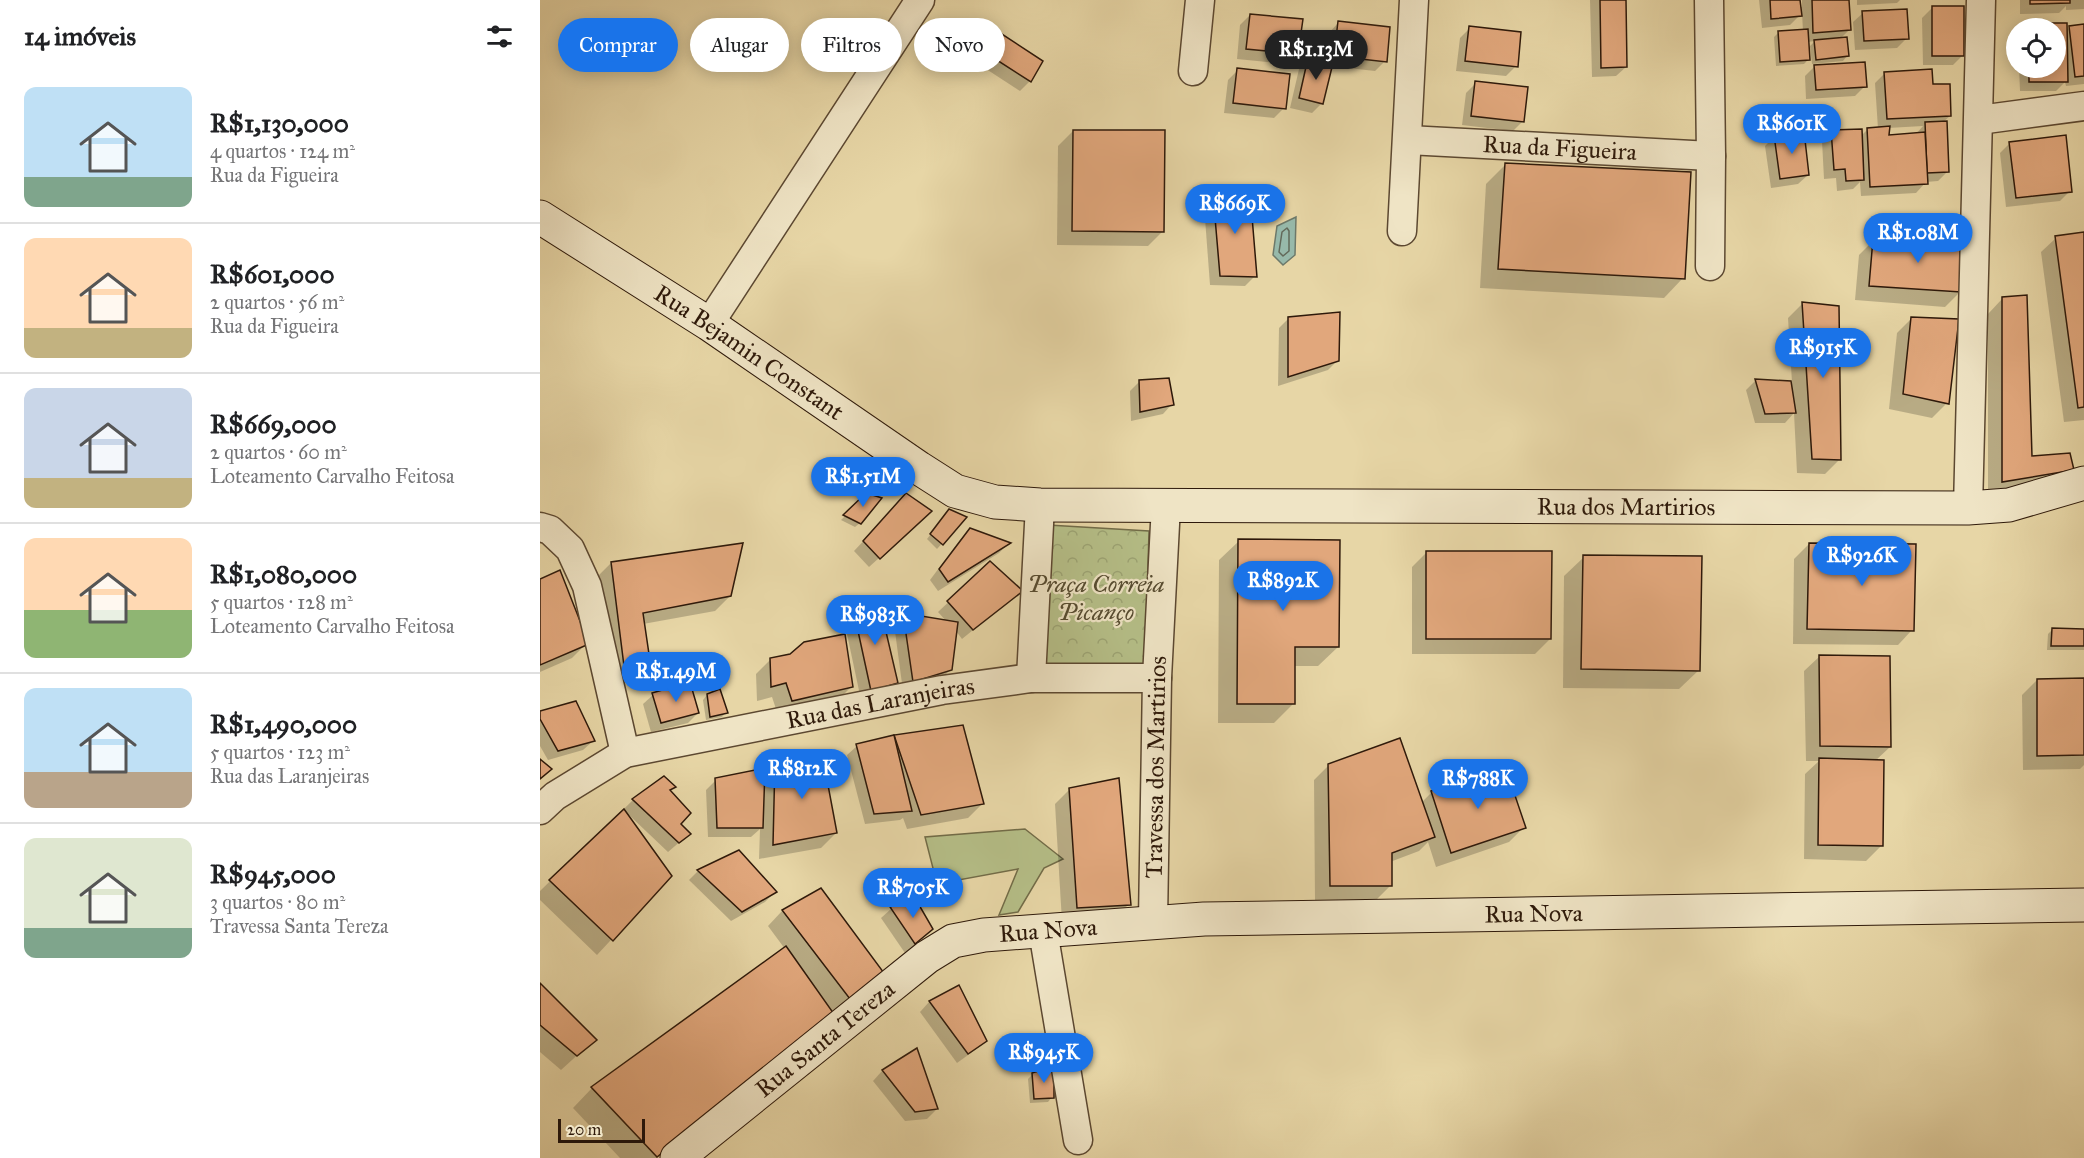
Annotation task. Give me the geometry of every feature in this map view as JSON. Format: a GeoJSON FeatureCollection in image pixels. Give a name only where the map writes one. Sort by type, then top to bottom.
{"type":"FeatureCollection","features":[{"type":"Feature","properties":{"kind":"street"},"geometry":{"type":"LineString","coordinates":[[709,324],[920,0]]}},
{"type":"Feature","properties":{"kind":"street"},"geometry":{"type":"LineString","coordinates":[[1193,71],[1200,0]]}},
{"type":"Feature","properties":{"kind":"street"},"geometry":{"type":"LineString","coordinates":[[1402,231],[1414,0]]}},
{"type":"Feature","properties":{"kind":"street"},"geometry":{"type":"LineString","coordinates":[[1709,0],[1710,266]]}},
{"type":"Feature","properties":{"kind":"street"},"geometry":{"type":"LineString","coordinates":[[1968,508],[1981,0]]}},
{"type":"Feature","properties":{"kind":"street"},"geometry":{"type":"LineString","coordinates":[[1978,120],[2084,106]]}},
{"type":"Feature","properties":{"kind":"street","name":"Rua da Figueira"},"geometry":{"type":"LineString","coordinates":[[1408,140],[1711,156]]}},
{"type":"Feature","properties":{"kind":"street","name":"Rua Bejamin Constant"},"geometry":{"type":"LineString","coordinates":[[540,217],[709,324],[956,491],[995,502],[1040,505]]}},
{"type":"Feature","properties":{"kind":"street","name":"Rua dos Martirios"},"geometry":{"type":"LineString","coordinates":[[1040,505],[1968,508],[2009,505],[2084,483]]}},
{"type":"Feature","properties":{"kind":"street"},"geometry":{"type":"LineString","coordinates":[[1030,678],[1040,505]]}},
{"type":"Feature","properties":{"kind":"street","name":"Travessa dos Martirios"},"geometry":{"type":"LineString","coordinates":[[1153,921],[1157,678],[1166,505]]}},
{"type":"Feature","properties":{"kind":"street"},"geometry":{"type":"LineString","coordinates":[[540,527],[550,530],[570,549],[587,586],[625,753]]}},
{"type":"Feature","properties":{"kind":"street","name":"Rua das Laranjeiras"},"geometry":{"type":"LineString","coordinates":[[540,810],[555,796],[625,753],[942,690],[1030,678],[1157,678]]}},
{"type":"Feature","properties":{"kind":"street","name":"Rua Nova"},"geometry":{"type":"LineString","coordinates":[[984,935],[1204,919],[2084,905]]}},
{"type":"Feature","properties":{"kind":"street"},"geometry":{"type":"LineString","coordinates":[[1043,931],[1078,1140]]}},
{"type":"Feature","properties":{"kind":"street","name":"Rua Santa Tereza"},"geometry":{"type":"LineString","coordinates":[[677,1158],[927,957],[953,941],[984,935]]}},
{"type":"Feature","properties":{"kind":"green space","name":"Praça Correia Picanço"},"geometry":{"type":"Polygon","coordinates":[[[1048,525],[1149,531],[1145,668],[1041,666],[1048,525]]]}},
{"type":"Feature","properties":{"kind":"green space"},"geometry":{"type":"Polygon","coordinates":[[[1025,829],[1063,859],[1044,868],[1018,912],[999,915],[1018,869],[937,884],[925,837],[1025,829]]]}},
{"type":"Feature","properties":{"kind":"water"},"geometry":{"type":"Polygon","coordinates":[[[1296,217],[1295,255],[1283,265],[1273,255],[1277,226],[1296,217]]]}},
{"type":"Feature","properties":{"kind":"building"},"geometry":{"type":"Polygon","coordinates":[[[1600,0],[1626,0],[1627,67],[1601,68],[1600,0]]]}},
{"type":"Feature","properties":{"kind":"building"},"geometry":{"type":"Polygon","coordinates":[[[1770,0],[1800,0],[1802,16],[1771,19],[1770,0]]]}},
{"type":"Feature","properties":{"kind":"building"},"geometry":{"type":"Polygon","coordinates":[[[1812,0],[1849,0],[1851,30],[1813,33],[1812,0]]]}},
{"type":"Feature","properties":{"kind":"building"},"geometry":{"type":"Polygon","coordinates":[[[2030,0],[2070,0],[2070,3],[2030,4],[2030,0]]]}},
{"type":"Feature","properties":{"kind":"building"},"geometry":{"type":"Polygon","coordinates":[[[1932,6],[1964,6],[1964,56],[1932,56],[1932,6]]]}},
{"type":"Feature","properties":{"kind":"building"},"geometry":{"type":"Polygon","coordinates":[[[1907,9],[1909,39],[1864,41],[1862,11],[1907,9]]]}},
{"type":"Feature","properties":{"kind":"building"},"geometry":{"type":"Polygon","coordinates":[[[1250,14],[1303,19],[1298,54],[1246,49],[1250,14]]]}},
{"type":"Feature","properties":{"kind":"building"},"geometry":{"type":"Polygon","coordinates":[[[1338,21],[1390,27],[1387,62],[1334,56],[1338,21]]]}},
{"type":"Feature","properties":{"kind":"building"},"geometry":{"type":"Polygon","coordinates":[[[2067,23],[2068,82],[2029,82],[2029,78],[2066,78],[2067,23]]]}},
{"type":"Feature","properties":{"kind":"building"},"geometry":{"type":"Polygon","coordinates":[[[2084,24],[2084,76],[2075,77],[2069,26],[2084,24]]]}},
{"type":"Feature","properties":{"kind":"building"},"geometry":{"type":"Polygon","coordinates":[[[1469,26],[1521,32],[1518,67],[1465,61],[1469,26]]]}},
{"type":"Feature","properties":{"kind":"building"},"geometry":{"type":"Polygon","coordinates":[[[1808,29],[1810,60],[1780,62],[1778,31],[1808,29]]]}},
{"type":"Feature","properties":{"kind":"building"},"geometry":{"type":"Polygon","coordinates":[[[1005,36],[1043,61],[1031,82],[1005,65],[1005,36]]]}},
{"type":"Feature","properties":{"kind":"building"},"geometry":{"type":"Polygon","coordinates":[[[1847,37],[1849,56],[1816,60],[1814,40],[1847,37]]]}},
{"type":"Feature","properties":{"kind":"building"},"geometry":{"type":"Polygon","coordinates":[[[1308,58],[1333,63],[1323,104],[1299,98],[1308,58]]]}},
{"type":"Feature","properties":{"kind":"building"},"geometry":{"type":"Polygon","coordinates":[[[1865,62],[1867,87],[1816,90],[1814,65],[1865,62]]]}},
{"type":"Feature","properties":{"kind":"building"},"geometry":{"type":"Polygon","coordinates":[[[1237,68],[1290,74],[1286,109],[1233,103],[1237,68]]]}},
{"type":"Feature","properties":{"kind":"building"},"geometry":{"type":"Polygon","coordinates":[[[1932,69],[1933,84],[1950,84],[1951,116],[1887,119],[1884,72],[1932,69]]]}},
{"type":"Feature","properties":{"kind":"building"},"geometry":{"type":"Polygon","coordinates":[[[1475,81],[1528,87],[1524,122],[1471,116],[1475,81]]]}},
{"type":"Feature","properties":{"kind":"building"},"geometry":{"type":"Polygon","coordinates":[[[1947,121],[1949,172],[1927,173],[1925,122],[1947,121]]]}},
{"type":"Feature","properties":{"kind":"building"},"geometry":{"type":"Polygon","coordinates":[[[1890,126],[1889,135],[1925,132],[1928,184],[1870,187],[1867,128],[1890,126]]]}},
{"type":"Feature","properties":{"kind":"building"},"geometry":{"type":"Polygon","coordinates":[[[1862,129],[1864,180],[1846,181],[1845,169],[1834,170],[1831,130],[1862,129]]]}},
{"type":"Feature","properties":{"kind":"building"},"geometry":{"type":"Polygon","coordinates":[[[1073,130],[1165,130],[1164,232],[1072,231],[1073,130]]]}},
{"type":"Feature","properties":{"kind":"building"},"geometry":{"type":"Polygon","coordinates":[[[1804,131],[1809,175],[1780,179],[1774,135],[1804,131]]]}},
{"type":"Feature","properties":{"kind":"building"},"geometry":{"type":"Polygon","coordinates":[[[2066,135],[2072,192],[2016,198],[2009,142],[2066,135]]]}},
{"type":"Feature","properties":{"kind":"building"},"geometry":{"type":"Polygon","coordinates":[[[1505,163],[1691,172],[1685,279],[1498,269],[1505,163]]]}},
{"type":"Feature","properties":{"kind":"building"},"geometry":{"type":"Polygon","coordinates":[[[1250,192],[1257,277],[1220,276],[1213,194],[1250,192]]]}},
{"type":"Feature","properties":{"kind":"building"},"geometry":{"type":"Polygon","coordinates":[[[2084,232],[2084,407],[2078,408],[2055,236],[2084,232]]]}},
{"type":"Feature","properties":{"kind":"building"},"geometry":{"type":"Polygon","coordinates":[[[1963,237],[1961,292],[1869,286],[1873,239],[1963,237]]]}},
{"type":"Feature","properties":{"kind":"building"},"geometry":{"type":"Polygon","coordinates":[[[2027,295],[2032,456],[2070,453],[2074,470],[2002,482],[2002,297],[2027,295]]]}},
{"type":"Feature","properties":{"kind":"building"},"geometry":{"type":"Polygon","coordinates":[[[1802,302],[1839,306],[1841,460],[1812,459],[1802,302]]]}},
{"type":"Feature","properties":{"kind":"building"},"geometry":{"type":"Polygon","coordinates":[[[1340,312],[1339,361],[1288,377],[1288,317],[1340,312]]]}},
{"type":"Feature","properties":{"kind":"building"},"geometry":{"type":"Polygon","coordinates":[[[1911,317],[1959,319],[1949,404],[1903,394],[1911,317]]]}},
{"type":"Feature","properties":{"kind":"building"},"geometry":{"type":"Polygon","coordinates":[[[1169,378],[1174,405],[1140,412],[1139,380],[1169,378]]]}},
{"type":"Feature","properties":{"kind":"building"},"geometry":{"type":"Polygon","coordinates":[[[1755,379],[1791,381],[1796,413],[1765,414],[1755,379]]]}},
{"type":"Feature","properties":{"kind":"building"},"geometry":{"type":"Polygon","coordinates":[[[866,493],[882,498],[861,524],[843,515],[866,493]]]}},
{"type":"Feature","properties":{"kind":"building"},"geometry":{"type":"Polygon","coordinates":[[[906,493],[932,511],[880,559],[863,541],[906,493]]]}},
{"type":"Feature","properties":{"kind":"building"},"geometry":{"type":"Polygon","coordinates":[[[949,509],[967,517],[943,545],[930,534],[949,509]]]}},
{"type":"Feature","properties":{"kind":"building"},"geometry":{"type":"Polygon","coordinates":[[[970,528],[1011,543],[948,582],[939,569],[970,528]]]}},
{"type":"Feature","properties":{"kind":"building"},"geometry":{"type":"Polygon","coordinates":[[[1238,539],[1340,540],[1339,647],[1295,647],[1295,704],[1237,704],[1238,539]]]}},
{"type":"Feature","properties":{"kind":"building"},"geometry":{"type":"Polygon","coordinates":[[[743,543],[731,596],[643,613],[650,661],[624,666],[611,562],[743,543]]]}},
{"type":"Feature","properties":{"kind":"building"},"geometry":{"type":"Polygon","coordinates":[[[1809,543],[1916,544],[1914,631],[1807,629],[1809,543]]]}},
{"type":"Feature","properties":{"kind":"building"},"geometry":{"type":"Polygon","coordinates":[[[1426,551],[1552,551],[1551,639],[1426,639],[1426,551]]]}},
{"type":"Feature","properties":{"kind":"building"},"geometry":{"type":"Polygon","coordinates":[[[1583,555],[1702,556],[1700,671],[1581,669],[1583,555]]]}},
{"type":"Feature","properties":{"kind":"building"},"geometry":{"type":"Polygon","coordinates":[[[990,561],[1023,591],[973,630],[947,601],[990,561]]]}},
{"type":"Feature","properties":{"kind":"building"},"geometry":{"type":"Polygon","coordinates":[[[560,570],[589,644],[540,665],[540,579],[560,570]]]}},
{"type":"Feature","properties":{"kind":"building"},"geometry":{"type":"Polygon","coordinates":[[[879,602],[898,683],[871,691],[853,608],[879,602]]]}},
{"type":"Feature","properties":{"kind":"building"},"geometry":{"type":"Polygon","coordinates":[[[903,613],[958,622],[952,670],[913,682],[903,613]]]}},
{"type":"Feature","properties":{"kind":"building"},"geometry":{"type":"Polygon","coordinates":[[[2052,628],[2084,629],[2084,646],[2051,646],[2052,628]]]}},
{"type":"Feature","properties":{"kind":"building"},"geometry":{"type":"Polygon","coordinates":[[[845,634],[853,687],[792,701],[786,683],[771,687],[770,658],[790,654],[804,642],[845,634]]]}},
{"type":"Feature","properties":{"kind":"building"},"geometry":{"type":"Polygon","coordinates":[[[1819,655],[1890,656],[1891,747],[1820,746],[1819,655]]]}},
{"type":"Feature","properties":{"kind":"building"},"geometry":{"type":"Polygon","coordinates":[[[2084,678],[2084,755],[2037,756],[2037,679],[2084,678]]]}},
{"type":"Feature","properties":{"kind":"building"},"geometry":{"type":"Polygon","coordinates":[[[690,682],[699,713],[661,723],[652,693],[690,682]]]}},
{"type":"Feature","properties":{"kind":"building"},"geometry":{"type":"Polygon","coordinates":[[[720,689],[728,713],[710,717],[707,694],[720,689]]]}},
{"type":"Feature","properties":{"kind":"building"},"geometry":{"type":"Polygon","coordinates":[[[576,701],[595,741],[558,751],[540,719],[540,711],[576,701]]]}},
{"type":"Feature","properties":{"kind":"building"},"geometry":{"type":"Polygon","coordinates":[[[963,725],[984,804],[921,815],[894,735],[963,725]]]}},
{"type":"Feature","properties":{"kind":"building"},"geometry":{"type":"Polygon","coordinates":[[[894,735],[912,811],[874,814],[856,744],[894,735]]]}},
{"type":"Feature","properties":{"kind":"building"},"geometry":{"type":"Polygon","coordinates":[[[1400,738],[1435,837],[1392,853],[1392,886],[1330,886],[1328,764],[1400,738]]]}},
{"type":"Feature","properties":{"kind":"building"},"geometry":{"type":"Polygon","coordinates":[[[822,753],[837,833],[773,845],[775,760],[822,753]]]}},
{"type":"Feature","properties":{"kind":"building"},"geometry":{"type":"Polygon","coordinates":[[[1819,758],[1884,760],[1883,846],[1818,845],[1819,758]]]}},
{"type":"Feature","properties":{"kind":"building"},"geometry":{"type":"Polygon","coordinates":[[[540,759],[552,769],[540,779],[540,759]]]}},
{"type":"Feature","properties":{"kind":"building"},"geometry":{"type":"Polygon","coordinates":[[[1505,766],[1526,828],[1451,853],[1431,791],[1505,766]]]}},
{"type":"Feature","properties":{"kind":"building"},"geometry":{"type":"Polygon","coordinates":[[[765,768],[763,828],[717,828],[715,778],[765,768]]]}},
{"type":"Feature","properties":{"kind":"building"},"geometry":{"type":"Polygon","coordinates":[[[664,776],[676,787],[670,790],[691,813],[681,824],[691,834],[679,843],[632,799],[664,776]]]}},
{"type":"Feature","properties":{"kind":"building"},"geometry":{"type":"Polygon","coordinates":[[[1119,778],[1131,905],[1077,908],[1069,788],[1119,778]]]}},
{"type":"Feature","properties":{"kind":"building"},"geometry":{"type":"Polygon","coordinates":[[[624,809],[672,876],[613,941],[549,880],[624,809]]]}},
{"type":"Feature","properties":{"kind":"building"},"geometry":{"type":"Polygon","coordinates":[[[739,850],[777,892],[742,912],[697,870],[739,850]]]}},
{"type":"Feature","properties":{"kind":"building"},"geometry":{"type":"Polygon","coordinates":[[[821,888],[884,973],[850,999],[782,910],[821,888]]]}},
{"type":"Feature","properties":{"kind":"building"},"geometry":{"type":"Polygon","coordinates":[[[915,898],[933,929],[915,944],[890,907],[915,898]]]}},
{"type":"Feature","properties":{"kind":"building"},"geometry":{"type":"Polygon","coordinates":[[[786,946],[834,1014],[657,1157],[591,1087],[786,946]]]}},
{"type":"Feature","properties":{"kind":"building"},"geometry":{"type":"Polygon","coordinates":[[[540,983],[597,1040],[577,1056],[540,1025],[540,983]]]}},
{"type":"Feature","properties":{"kind":"building"},"geometry":{"type":"Polygon","coordinates":[[[959,985],[987,1041],[968,1054],[929,1001],[959,985]]]}},
{"type":"Feature","properties":{"kind":"building"},"geometry":{"type":"Polygon","coordinates":[[[917,1048],[938,1109],[915,1112],[882,1070],[917,1048]]]}},
{"type":"Feature","properties":{"kind":"building"},"geometry":{"type":"Polygon","coordinates":[[[1054,1066],[1054,1098],[1034,1099],[1032,1073],[1054,1066]]]}}]}
